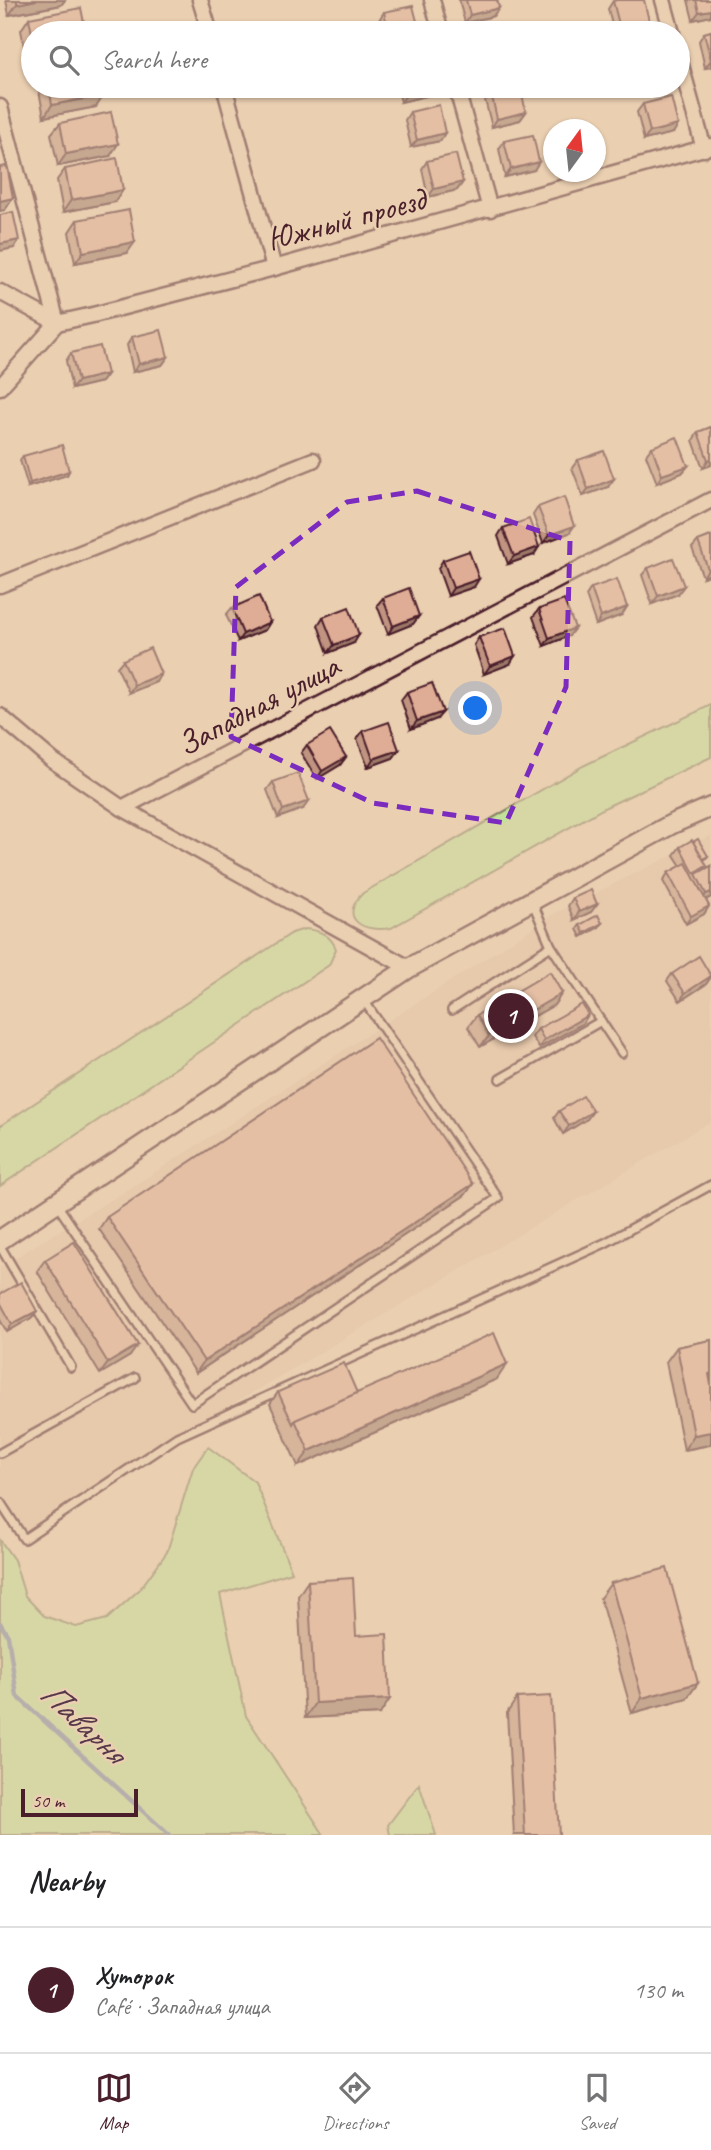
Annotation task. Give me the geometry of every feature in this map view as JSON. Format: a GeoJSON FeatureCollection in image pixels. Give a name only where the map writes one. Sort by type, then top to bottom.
{"type":"FeatureCollection","features":[{"type":"Feature","properties":{"kind":"street"},"geometry":{"type":"LineString","coordinates":[[200,0],[206,21]]}},
{"type":"Feature","properties":{"kind":"street"},"geometry":{"type":"LineString","coordinates":[[432,0],[438,21]]}},
{"type":"Feature","properties":{"kind":"street"},"geometry":{"type":"LineString","coordinates":[[663,0],[669,21]]}},
{"type":"Feature","properties":{"kind":"street"},"geometry":{"type":"LineString","coordinates":[[690,93],[707,148]]}},
{"type":"Feature","properties":{"kind":"street"},"geometry":{"type":"LineString","coordinates":[[227,98],[274,268]]}},
{"type":"Feature","properties":{"kind":"street"},"geometry":{"type":"LineString","coordinates":[[459,98],[490,209]]}},
{"type":"Feature","properties":{"kind":"street"},"geometry":{"type":"LineString","coordinates":[[0,107],[57,323]]}},
{"type":"Feature","properties":{"kind":"street","name":"Южный проезд"},"geometry":{"type":"LineString","coordinates":[[57,323],[274,268],[707,148]]}},
{"type":"Feature","properties":{"kind":"street"},"geometry":{"type":"LineString","coordinates":[[0,292],[57,323]]}},
{"type":"Feature","properties":{"kind":"street"},"geometry":{"type":"LineString","coordinates":[[0,387],[57,323]]}},
{"type":"Feature","properties":{"kind":"street"},"geometry":{"type":"LineString","coordinates":[[0,585],[313,460]]}},
{"type":"Feature","properties":{"kind":"street","name":"Западная улица"},"geometry":{"type":"LineString","coordinates":[[122,808],[711,500]]}},
{"type":"Feature","properties":{"kind":"street"},"geometry":{"type":"LineString","coordinates":[[0,716],[52,760],[122,808],[409,968]]}},
{"type":"Feature","properties":{"kind":"street"},"geometry":{"type":"LineString","coordinates":[[0,1240],[409,968],[672,824],[711,807]]}},
{"type":"Feature","properties":{"kind":"lane"},"geometry":{"type":"LineString","coordinates":[[531,900],[551,946],[622,1053]]}},
{"type":"Feature","properties":{"kind":"lane"},"geometry":{"type":"LineString","coordinates":[[452,1010],[551,946]]}},
{"type":"Feature","properties":{"kind":"lane"},"geometry":{"type":"LineString","coordinates":[[56,1202],[192,1404],[498,1198],[363,999]]}},
{"type":"Feature","properties":{"kind":"lane"},"geometry":{"type":"LineString","coordinates":[[500,1079],[601,1021]]}},
{"type":"Feature","properties":{"kind":"lane"},"geometry":{"type":"LineString","coordinates":[[0,1502],[24,1539],[177,1437],[605,1243],[711,1185]]}},
{"type":"Feature","properties":{"kind":"lane"},"geometry":{"type":"LineString","coordinates":[[0,1246],[71,1367]]}},
{"type":"Feature","properties":{"kind":"lane"},"geometry":{"type":"LineString","coordinates":[[0,1453],[135,1378]]}},
{"type":"Feature","properties":{"kind":"highlighted area"},"geometry":{"type":"Polygon","coordinates":[[[417,491],[570,541],[566,687],[506,823],[373,803],[231,737],[236,587],[347,502],[417,491]]]}},
{"type":"Feature","properties":{"kind":"shaded area"},"geometry":{"type":"Polygon","coordinates":[[[711,836],[711,1121],[177,1437],[24,1539],[0,1516],[0,1267],[134,1186],[556,913],[711,836]]]}},
{"type":"Feature","properties":{"kind":"green space"},"geometry":{"type":"Polygon","coordinates":[[[711,705],[711,757],[606,807],[391,928],[363,926],[353,917],[356,902],[363,893],[583,766],[711,705]]]}},
{"type":"Feature","properties":{"kind":"green space"},"geometry":{"type":"Polygon","coordinates":[[[305,929],[320,932],[331,940],[336,949],[329,965],[0,1186],[0,1126],[292,933],[305,929]]]}},
{"type":"Feature","properties":{"kind":"green space"},"geometry":{"type":"Polygon","coordinates":[[[208,1447],[255,1482],[292,1572],[220,1594],[246,1716],[324,1835],[0,1835],[0,1540],[14,1560],[25,1596],[44,1616],[76,1627],[107,1619],[140,1589],[167,1552],[193,1468],[208,1447]]]}},
{"type":"Feature","properties":{"kind":"green space"},"geometry":{"type":"Polygon","coordinates":[[[419,1784],[436,1835],[390,1835],[388,1825],[419,1784]]]}},
{"type":"Feature","properties":{"kind":"building"},"geometry":{"type":"Polygon","coordinates":[[[17,0],[36,0],[17,4],[17,0]]]}},
{"type":"Feature","properties":{"kind":"building"},"geometry":{"type":"Polygon","coordinates":[[[466,0],[497,0],[499,8],[470,15],[466,0]]]}},
{"type":"Feature","properties":{"kind":"building"},"geometry":{"type":"Polygon","coordinates":[[[644,0],[649,21],[618,21],[613,1],[644,0]]]}},
{"type":"Feature","properties":{"kind":"building"},"geometry":{"type":"Polygon","coordinates":[[[696,0],[711,0],[711,10],[699,12],[696,0]]]}},
{"type":"Feature","properties":{"kind":"building"},"geometry":{"type":"Polygon","coordinates":[[[413,6],[417,21],[386,21],[384,12],[413,6]]]}},
{"type":"Feature","properties":{"kind":"building"},"geometry":{"type":"Polygon","coordinates":[[[81,8],[84,21],[30,21],[29,18],[81,8]]]}},
{"type":"Feature","properties":{"kind":"building"},"geometry":{"type":"Polygon","coordinates":[[[711,31],[711,60],[704,33],[711,31]]]}},
{"type":"Feature","properties":{"kind":"building"},"geometry":{"type":"Polygon","coordinates":[[[51,98],[88,98],[52,105],[51,98]]]}},
{"type":"Feature","properties":{"kind":"building"},"geometry":{"type":"Polygon","coordinates":[[[492,98],[523,98],[526,112],[497,119],[492,98]]]}},
{"type":"Feature","properties":{"kind":"building"},"geometry":{"type":"Polygon","coordinates":[[[671,98],[678,125],[650,132],[643,104],[671,98]]]}},
{"type":"Feature","properties":{"kind":"building"},"geometry":{"type":"Polygon","coordinates":[[[439,105],[445,133],[417,140],[410,112],[439,105]]]}},
{"type":"Feature","properties":{"kind":"building"},"geometry":{"type":"Polygon","coordinates":[[[111,112],[118,144],[66,154],[60,123],[111,112]]]}},
{"type":"Feature","properties":{"kind":"building"},"geometry":{"type":"Polygon","coordinates":[[[533,135],[539,162],[511,169],[504,141],[533,135]]]}},
{"type":"Feature","properties":{"kind":"building"},"geometry":{"type":"Polygon","coordinates":[[[456,154],[463,182],[434,189],[427,161],[456,154]]]}},
{"type":"Feature","properties":{"kind":"building"},"geometry":{"type":"Polygon","coordinates":[[[117,158],[123,190],[71,200],[65,169],[117,158]]]}},
{"type":"Feature","properties":{"kind":"building"},"geometry":{"type":"Polygon","coordinates":[[[7,166],[13,198],[0,201],[0,167],[7,166]]]}},
{"type":"Feature","properties":{"kind":"building"},"geometry":{"type":"Polygon","coordinates":[[[129,210],[135,242],[83,252],[77,220],[129,210]]]}},
{"type":"Feature","properties":{"kind":"building"},"geometry":{"type":"Polygon","coordinates":[[[13,212],[19,240],[0,244],[0,215],[13,212]]]}},
{"type":"Feature","properties":{"kind":"building"},"geometry":{"type":"Polygon","coordinates":[[[161,330],[168,357],[139,364],[132,337],[161,330]]]}},
{"type":"Feature","properties":{"kind":"building"},"geometry":{"type":"Polygon","coordinates":[[[100,346],[107,374],[78,381],[71,353],[100,346]]]}},
{"type":"Feature","properties":{"kind":"building"},"geometry":{"type":"Polygon","coordinates":[[[711,427],[711,459],[708,460],[698,432],[711,427]]]}},
{"type":"Feature","properties":{"kind":"building"},"geometry":{"type":"Polygon","coordinates":[[[677,437],[688,466],[662,475],[652,447],[677,437]]]}},
{"type":"Feature","properties":{"kind":"building"},"geometry":{"type":"Polygon","coordinates":[[[62,445],[69,471],[30,483],[23,456],[62,445]]]}},
{"type":"Feature","properties":{"kind":"building"},"geometry":{"type":"Polygon","coordinates":[[[604,451],[614,479],[588,489],[578,460],[604,451]]]}},
{"type":"Feature","properties":{"kind":"building"},"geometry":{"type":"Polygon","coordinates":[[[564,497],[574,526],[549,535],[538,507],[564,497]]]}},
{"type":"Feature","properties":{"kind":"building"},"geometry":{"type":"Polygon","coordinates":[[[529,519],[539,547],[514,556],[503,528],[529,519]]]}},
{"type":"Feature","properties":{"kind":"building"},"geometry":{"type":"Polygon","coordinates":[[[711,536],[711,568],[708,569],[698,541],[711,536]]]}},
{"type":"Feature","properties":{"kind":"building"},"geometry":{"type":"Polygon","coordinates":[[[469,551],[479,579],[453,588],[443,560],[469,551]]]}},
{"type":"Feature","properties":{"kind":"building"},"geometry":{"type":"Polygon","coordinates":[[[673,558],[684,586],[658,596],[648,568],[673,558]]]}},
{"type":"Feature","properties":{"kind":"building"},"geometry":{"type":"Polygon","coordinates":[[[617,579],[627,607],[601,617],[591,588],[617,579]]]}},
{"type":"Feature","properties":{"kind":"building"},"geometry":{"type":"Polygon","coordinates":[[[409,588],[419,616],[393,626],[383,598],[409,588]]]}},
{"type":"Feature","properties":{"kind":"building"},"geometry":{"type":"Polygon","coordinates":[[[259,596],[270,622],[243,634],[232,608],[259,596]]]}},
{"type":"Feature","properties":{"kind":"building"},"geometry":{"type":"Polygon","coordinates":[[[564,600],[575,628],[549,638],[539,609],[564,600]]]}},
{"type":"Feature","properties":{"kind":"building"},"geometry":{"type":"Polygon","coordinates":[[[349,607],[359,635],[334,645],[323,617],[349,607]]]}},
{"type":"Feature","properties":{"kind":"building"},"geometry":{"type":"Polygon","coordinates":[[[505,628],[515,656],[490,666],[479,637],[505,628]]]}},
{"type":"Feature","properties":{"kind":"building"},"geometry":{"type":"Polygon","coordinates":[[[150,648],[161,674],[134,685],[123,660],[150,648]]]}},
{"type":"Feature","properties":{"kind":"building"},"geometry":{"type":"Polygon","coordinates":[[[432,683],[443,712],[417,721],[407,692],[432,683]]]}},
{"type":"Feature","properties":{"kind":"building"},"geometry":{"type":"Polygon","coordinates":[[[389,722],[399,750],[373,759],[363,731],[389,722]]]}},
{"type":"Feature","properties":{"kind":"building"},"geometry":{"type":"Polygon","coordinates":[[[330,731],[346,757],[322,771],[307,745],[330,731]]]}},
{"type":"Feature","properties":{"kind":"building"},"geometry":{"type":"Polygon","coordinates":[[[298,773],[309,801],[283,810],[273,782],[298,773]]]}},
{"type":"Feature","properties":{"kind":"building"},"geometry":{"type":"Polygon","coordinates":[[[698,839],[708,856],[703,859],[693,842],[698,839]]]}},
{"type":"Feature","properties":{"kind":"building"},"geometry":{"type":"Polygon","coordinates":[[[692,840],[707,866],[694,873],[680,847],[692,840]]]}},
{"type":"Feature","properties":{"kind":"building"},"geometry":{"type":"Polygon","coordinates":[[[686,863],[709,906],[691,916],[668,873],[686,863]]]}},
{"type":"Feature","properties":{"kind":"building"},"geometry":{"type":"Polygon","coordinates":[[[711,866],[711,892],[706,894],[696,874],[711,866]]]}},
{"type":"Feature","properties":{"kind":"building"},"geometry":{"type":"Polygon","coordinates":[[[591,890],[597,904],[579,912],[573,898],[591,890]]]}},
{"type":"Feature","properties":{"kind":"building"},"geometry":{"type":"Polygon","coordinates":[[[598,915],[602,923],[584,933],[580,925],[598,915]]]}},
{"type":"Feature","properties":{"kind":"building"},"geometry":{"type":"Polygon","coordinates":[[[699,956],[711,976],[685,993],[672,974],[699,956]]]}},
{"type":"Feature","properties":{"kind":"building"},"geometry":{"type":"Polygon","coordinates":[[[550,972],[562,993],[489,1036],[477,1015],[550,972]]]}},
{"type":"Feature","properties":{"kind":"building"},"geometry":{"type":"Polygon","coordinates":[[[582,1004],[588,1015],[544,1040],[538,1029],[582,1004]]]}},
{"type":"Feature","properties":{"kind":"building"},"geometry":{"type":"Polygon","coordinates":[[[376,1038],[473,1184],[204,1361],[107,1217],[376,1038]]]}},
{"type":"Feature","properties":{"kind":"building"},"geometry":{"type":"Polygon","coordinates":[[[583,1096],[593,1111],[569,1126],[559,1111],[583,1096]]]}},
{"type":"Feature","properties":{"kind":"building"},"geometry":{"type":"Polygon","coordinates":[[[74,1242],[138,1345],[108,1363],[45,1260],[74,1242]]]}},
{"type":"Feature","properties":{"kind":"building"},"geometry":{"type":"Polygon","coordinates":[[[21,1282],[37,1311],[12,1324],[0,1302],[0,1294],[21,1282]]]}},
{"type":"Feature","properties":{"kind":"building"},"geometry":{"type":"Polygon","coordinates":[[[494,1333],[507,1364],[309,1451],[295,1420],[494,1333]]]}},
{"type":"Feature","properties":{"kind":"building"},"geometry":{"type":"Polygon","coordinates":[[[711,1340],[711,1432],[694,1435],[677,1347],[711,1340]]]}},
{"type":"Feature","properties":{"kind":"building"},"geometry":{"type":"Polygon","coordinates":[[[344,1363],[357,1393],[295,1420],[293,1424],[278,1392],[344,1363]]]}},
{"type":"Feature","properties":{"kind":"building"},"geometry":{"type":"Polygon","coordinates":[[[667,1568],[698,1683],[642,1698],[611,1583],[667,1568]]]}},
{"type":"Feature","properties":{"kind":"building"},"geometry":{"type":"Polygon","coordinates":[[[353,1578],[356,1636],[387,1634],[390,1699],[315,1703],[308,1581],[353,1578]]]}},
{"type":"Feature","properties":{"kind":"building"},"geometry":{"type":"Polygon","coordinates":[[[551,1696],[559,1835],[525,1835],[517,1698],[551,1696]]]}},
{"type":"Feature","properties":{"kind":"waterway","name":"Паварня"},"geometry":{"type":"LineString","coordinates":[[0,1623],[8,1636],[17,1696],[169,1835]]}},
{"type":"Feature","properties":{"kind":"place","name":"Хуторок"},"geometry":{"type":"Point","coordinates":[511,1016]}}]}
